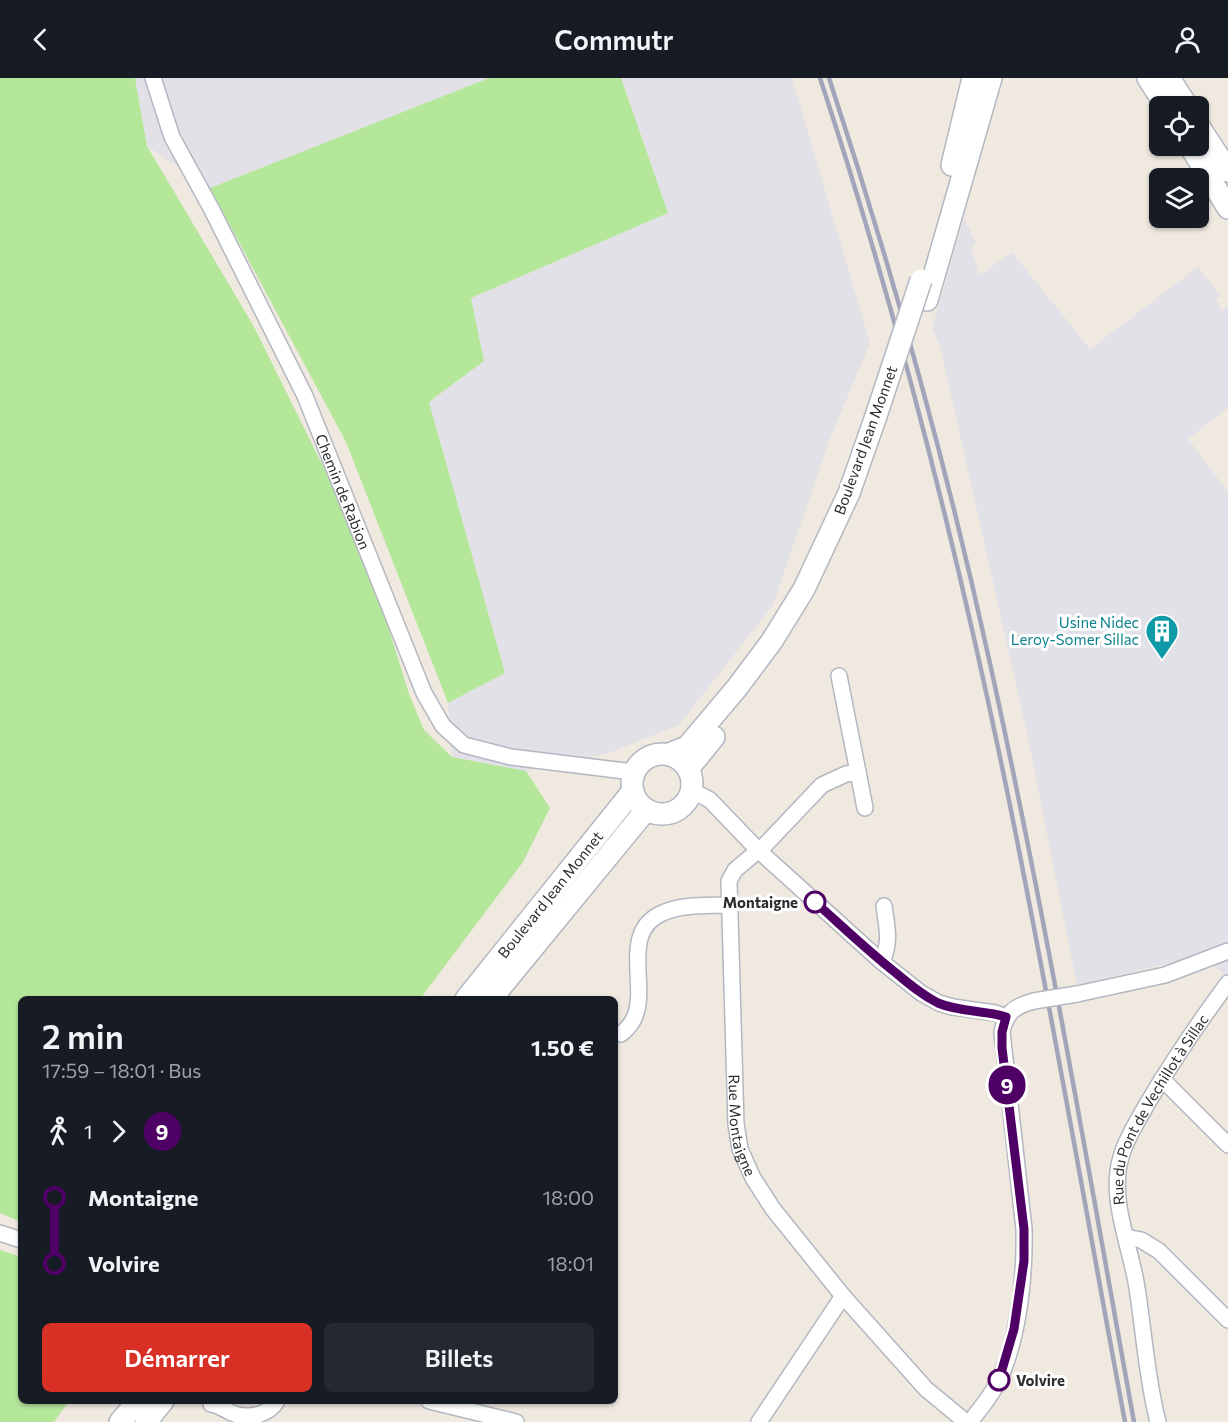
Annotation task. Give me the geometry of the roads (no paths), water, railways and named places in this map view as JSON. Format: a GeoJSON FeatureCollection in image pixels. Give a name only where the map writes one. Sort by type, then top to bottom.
{"type":"FeatureCollection","features":[{"type":"Feature","properties":{"kind":"main road","name":"Boulevard Jean Monnet"},"geometry":{"type":"LineString","coordinates":[[669,754],[687,747],[736,689],[772,641],[804,589],[849,493],[881,421],[946,191],[973,78]]}},
{"type":"Feature","properties":{"kind":"main road"},"geometry":{"type":"LineString","coordinates":[[688,768],[748,697],[783,648],[815,594],[860,494],[881,421],[927,300],[991,78]]}},
{"type":"Feature","properties":{"kind":"main road"},"geometry":{"type":"LineString","coordinates":[[1148,78],[1160,96]]}},
{"type":"Feature","properties":{"kind":"main road"},"geometry":{"type":"LineString","coordinates":[[1169,78],[1181,96]]}},
{"type":"Feature","properties":{"kind":"main road"},"geometry":{"type":"LineString","coordinates":[[1209,142],[1228,171]]}},
{"type":"Feature","properties":{"kind":"main road"},"geometry":{"type":"LineString","coordinates":[[1196,156],[1228,208]]}},
{"type":"Feature","properties":{"kind":"main road"},"geometry":{"type":"LineString","coordinates":[[662,753],[669,754],[683,762],[688,768],[691,790],[685,803],[674,812],[660,814],[646,810],[635,799],[633,782],[637,766],[648,757],[662,753]]}},
{"type":"Feature","properties":{"kind":"main road","name":"Boulevard Jean Monnet"},"geometry":{"type":"LineString","coordinates":[[468,996],[633,782]]}},
{"type":"Feature","properties":{"kind":"main road"},"geometry":{"type":"LineString","coordinates":[[493,996],[646,810]]}},
{"type":"Feature","properties":{"kind":"main road"},"geometry":{"type":"LineString","coordinates":[[119,1422],[135,1404]]}},
{"type":"Feature","properties":{"kind":"main road"},"geometry":{"type":"LineString","coordinates":[[146,1422],[161,1404]]}},
{"type":"Feature","properties":{"kind":"street","name":"Chemin de Rabion"},"geometry":{"type":"LineString","coordinates":[[153,78],[172,137],[212,210],[305,396],[424,693],[443,726],[464,745],[633,782]]}},
{"type":"Feature","properties":{"kind":"street"},"geometry":{"type":"LineString","coordinates":[[839,676],[865,808]]}},
{"type":"Feature","properties":{"kind":"street","name":"Rue Montaigne"},"geometry":{"type":"LineString","coordinates":[[858,771],[822,786],[731,875],[728,889],[736,1124],[740,1149],[753,1178],[774,1209],[843,1296],[926,1389],[968,1422]]}},
{"type":"Feature","properties":{"kind":"street"},"geometry":{"type":"LineString","coordinates":[[691,790],[710,800],[758,850],[882,962],[921,993],[939,1003],[1006,1017]]}},
{"type":"Feature","properties":{"kind":"street"},"geometry":{"type":"LineString","coordinates":[[621,1034],[630,1026],[636,1015],[639,941],[652,918],[677,908],[729,905]]}},
{"type":"Feature","properties":{"kind":"street"},"geometry":{"type":"LineString","coordinates":[[882,962],[888,949],[889,936],[884,906]]}},
{"type":"Feature","properties":{"kind":"street"},"geometry":{"type":"LineString","coordinates":[[968,1422],[989,1398],[999,1380],[1014,1329],[1024,1261],[1024,1229],[1002,1048],[1002,1032],[1006,1017],[1016,1007],[1034,1001],[1165,975],[1228,951]]}},
{"type":"Feature","properties":{"kind":"street","name":"Rue du Pont de Vechillot à Sillac"},"geometry":{"type":"LineString","coordinates":[[1158,1422],[1152,1399],[1136,1282],[1125,1237],[1118,1186],[1121,1155],[1184,1043],[1228,982]]}},
{"type":"Feature","properties":{"kind":"street"},"geometry":{"type":"LineString","coordinates":[[1162,1079],[1228,1145]]}},
{"type":"Feature","properties":{"kind":"street"},"geometry":{"type":"LineString","coordinates":[[0,1233],[18,1239]]}},
{"type":"Feature","properties":{"kind":"street"},"geometry":{"type":"LineString","coordinates":[[1125,1237],[1141,1240],[1159,1251],[1228,1320]]}},
{"type":"Feature","properties":{"kind":"street"},"geometry":{"type":"LineString","coordinates":[[759,1422],[843,1296]]}},
{"type":"Feature","properties":{"kind":"street"},"geometry":{"type":"LineString","coordinates":[[119,1422],[126,1404]]}},
{"type":"Feature","properties":{"kind":"street"},"geometry":{"type":"LineString","coordinates":[[211,1404],[219,1405],[237,1415],[251,1416],[264,1413],[276,1404]]}},
{"type":"Feature","properties":{"kind":"street"},"geometry":{"type":"LineString","coordinates":[[441,1404],[516,1422]]}},
{"type":"Feature","properties":{"kind":"railway"},"geometry":{"type":"LineString","coordinates":[[820,78],[874,252],[923,427],[986,692],[1037,941],[1125,1422]]}},
{"type":"Feature","properties":{"kind":"railway"},"geometry":{"type":"LineString","coordinates":[[829,78],[875,222],[936,439],[989,659],[1047,945],[1134,1422]]}},
{"type":"Feature","properties":{"kind":"place","name":"Usine Nidec Leroy-Somer Sillac"},"geometry":{"type":"Point","coordinates":[1162,660]}},
{"type":"Feature","properties":{"kind":"place","name":"Montaigne"},"geometry":{"type":"Point","coordinates":[815,902]}},
{"type":"Feature","properties":{"kind":"place","name":"Volvire"},"geometry":{"type":"Point","coordinates":[999,1380]}}]}
